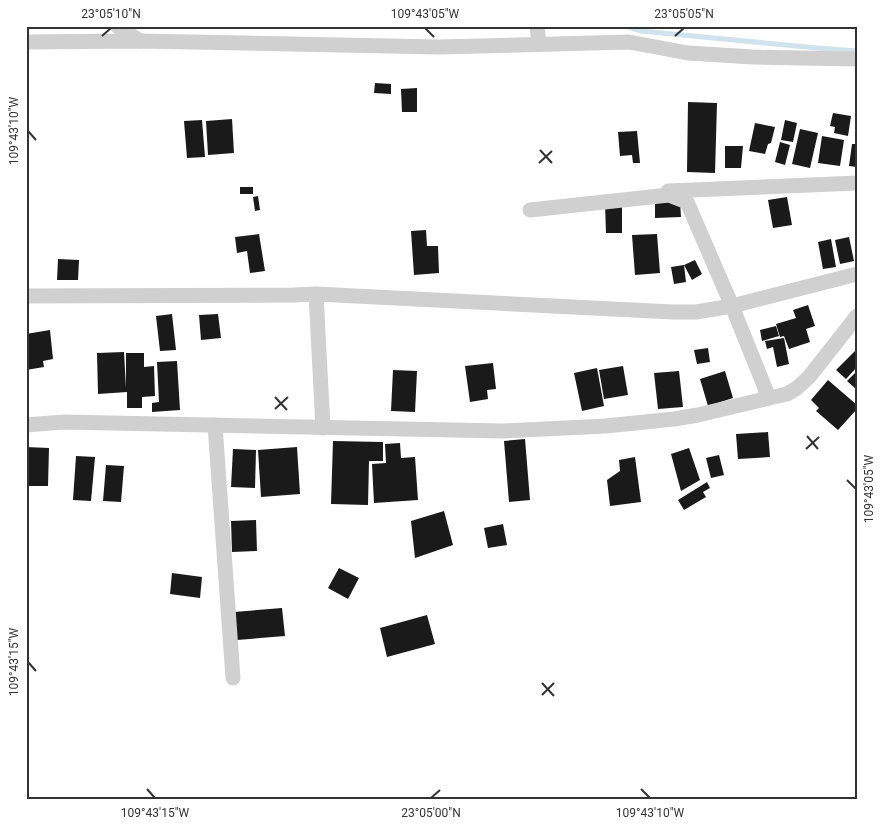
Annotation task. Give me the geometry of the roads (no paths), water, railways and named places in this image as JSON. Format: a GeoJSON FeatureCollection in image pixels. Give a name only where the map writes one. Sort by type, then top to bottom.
{"type":"FeatureCollection","features":[{"type":"Feature","properties":{"kind":"street"},"geometry":{"type":"LineString","coordinates":[[117,26],[140,41]]}},
{"type":"Feature","properties":{"kind":"street"},"geometry":{"type":"LineString","coordinates":[[537,26],[539,44]]}},
{"type":"Feature","properties":{"kind":"street"},"geometry":{"type":"LineString","coordinates":[[26,42],[140,41],[439,47],[629,42],[688,53],[753,57],[857,59]]}},
{"type":"Feature","properties":{"kind":"street"},"geometry":{"type":"LineString","coordinates":[[639,193],[857,183]]}},
{"type":"Feature","properties":{"kind":"street"},"geometry":{"type":"LineString","coordinates":[[530,210],[669,195],[687,202],[769,398]]}},
{"type":"Feature","properties":{"kind":"street"},"geometry":{"type":"LineString","coordinates":[[26,296],[316,294],[696,312],[732,306],[857,274]]}},
{"type":"Feature","properties":{"kind":"street"},"geometry":{"type":"LineString","coordinates":[[316,294],[323,428]]}},
{"type":"Feature","properties":{"kind":"street"},"geometry":{"type":"LineString","coordinates":[[26,425],[63,422],[503,431],[606,426],[674,419],[787,394],[809,377],[857,316]]}},
{"type":"Feature","properties":{"kind":"street"},"geometry":{"type":"LineString","coordinates":[[215,425],[233,678]]}},
{"type":"Feature","properties":{"kind":"waterway"},"geometry":{"type":"LineString","coordinates":[[625,26],[641,31],[857,51]]}}]}
